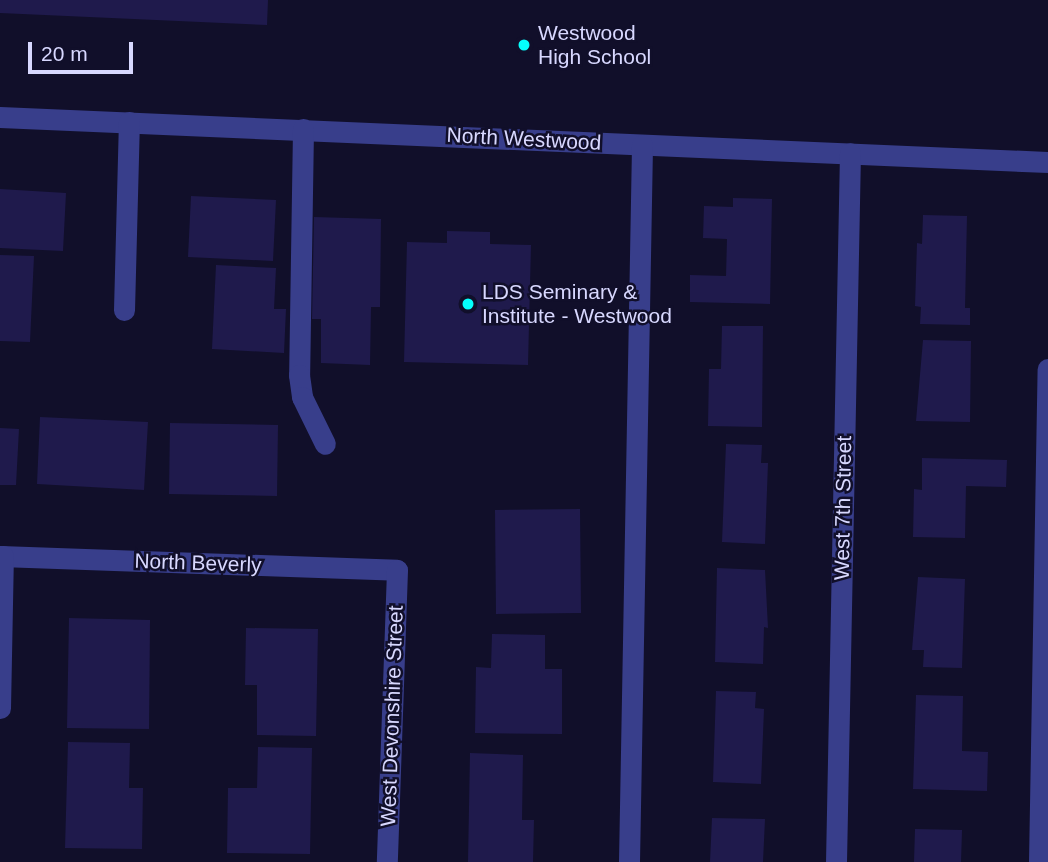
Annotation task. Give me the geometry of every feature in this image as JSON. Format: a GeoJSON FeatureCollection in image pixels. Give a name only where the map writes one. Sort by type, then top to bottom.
{"type":"FeatureCollection","features":[{"type":"Feature","properties":{"kind":"street","name":"North Westwood"},"geometry":{"type":"LineString","coordinates":[[0,117],[1048,162]]}},
{"type":"Feature","properties":{"kind":"street"},"geometry":{"type":"LineString","coordinates":[[124,310],[129,122]]}},
{"type":"Feature","properties":{"kind":"street"},"geometry":{"type":"LineString","coordinates":[[303,129],[299,375],[302,397],[325,444]]}},
{"type":"Feature","properties":{"kind":"street"},"geometry":{"type":"LineString","coordinates":[[629,862],[642,145]]}},
{"type":"Feature","properties":{"kind":"street","name":"West 7th Street"},"geometry":{"type":"LineString","coordinates":[[836,862],[850,153]]}},
{"type":"Feature","properties":{"kind":"street"},"geometry":{"type":"LineString","coordinates":[[1040,862],[1048,369]]}},
{"type":"Feature","properties":{"kind":"street"},"geometry":{"type":"LineString","coordinates":[[0,708],[2,556]]}},
{"type":"Feature","properties":{"kind":"street","name":"North Beverly"},"geometry":{"type":"LineString","coordinates":[[2,556],[397,570]]}},
{"type":"Feature","properties":{"kind":"street","name":"West Devonshire Street"},"geometry":{"type":"LineString","coordinates":[[387,862],[397,570]]}},
{"type":"Feature","properties":{"kind":"building"},"geometry":{"type":"Polygon","coordinates":[[[0,0],[268,0],[267,25],[0,13],[0,0]]]}},
{"type":"Feature","properties":{"kind":"building"},"geometry":{"type":"Polygon","coordinates":[[[0,189],[66,193],[63,251],[0,248],[0,189]]]}},
{"type":"Feature","properties":{"kind":"building"},"geometry":{"type":"Polygon","coordinates":[[[191,196],[276,200],[273,261],[188,257],[191,196]]]}},
{"type":"Feature","properties":{"kind":"building"},"geometry":{"type":"Polygon","coordinates":[[[733,198],[772,199],[770,304],[690,302],[690,275],[726,276],[727,239],[703,238],[704,206],[733,207],[733,198]]]}},
{"type":"Feature","properties":{"kind":"building"},"geometry":{"type":"Polygon","coordinates":[[[923,215],[967,216],[965,308],[970,308],[970,325],[920,324],[921,307],[915,306],[917,243],[922,244],[923,215]]]}},
{"type":"Feature","properties":{"kind":"building"},"geometry":{"type":"Polygon","coordinates":[[[314,217],[381,219],[380,307],[371,307],[370,365],[321,363],[321,319],[312,319],[314,217]]]}},
{"type":"Feature","properties":{"kind":"building","name":"LDS Seminary & Institute - Westwood"},"geometry":{"type":"Polygon","coordinates":[[[447,231],[490,232],[490,244],[531,245],[528,365],[404,362],[407,242],[447,243],[447,231]]]}},
{"type":"Feature","properties":{"kind":"building"},"geometry":{"type":"Polygon","coordinates":[[[0,255],[34,256],[30,342],[0,341],[0,255]]]}},
{"type":"Feature","properties":{"kind":"building"},"geometry":{"type":"Polygon","coordinates":[[[216,265],[276,268],[274,309],[286,309],[284,353],[212,349],[216,265]]]}},
{"type":"Feature","properties":{"kind":"building"},"geometry":{"type":"Polygon","coordinates":[[[722,326],[763,326],[762,427],[708,426],[709,369],[721,369],[722,326]]]}},
{"type":"Feature","properties":{"kind":"building"},"geometry":{"type":"Polygon","coordinates":[[[923,340],[971,341],[970,422],[916,421],[923,340]]]}},
{"type":"Feature","properties":{"kind":"building"},"geometry":{"type":"Polygon","coordinates":[[[40,417],[148,422],[144,490],[37,484],[40,417]]]}},
{"type":"Feature","properties":{"kind":"building"},"geometry":{"type":"Polygon","coordinates":[[[170,423],[278,425],[277,496],[169,494],[170,423]]]}},
{"type":"Feature","properties":{"kind":"building"},"geometry":{"type":"Polygon","coordinates":[[[0,428],[19,429],[16,485],[0,485],[0,428]]]}},
{"type":"Feature","properties":{"kind":"building"},"geometry":{"type":"Polygon","coordinates":[[[726,444],[762,445],[761,463],[768,463],[765,544],[722,542],[726,444]]]}},
{"type":"Feature","properties":{"kind":"building"},"geometry":{"type":"Polygon","coordinates":[[[922,458],[1007,460],[1006,487],[966,486],[965,538],[913,537],[914,489],[922,490],[922,458]]]}},
{"type":"Feature","properties":{"kind":"building"},"geometry":{"type":"Polygon","coordinates":[[[580,509],[581,613],[496,614],[495,510],[580,509]]]}},
{"type":"Feature","properties":{"kind":"building"},"geometry":{"type":"Polygon","coordinates":[[[717,568],[765,570],[768,628],[764,627],[763,664],[715,662],[717,568]]]}},
{"type":"Feature","properties":{"kind":"building"},"geometry":{"type":"Polygon","coordinates":[[[918,577],[965,579],[962,668],[923,667],[924,650],[912,650],[918,577]]]}},
{"type":"Feature","properties":{"kind":"building"},"geometry":{"type":"Polygon","coordinates":[[[69,618],[150,620],[149,729],[67,728],[69,618]]]}},
{"type":"Feature","properties":{"kind":"building"},"geometry":{"type":"Polygon","coordinates":[[[246,628],[318,629],[316,736],[257,735],[257,685],[245,685],[246,628]]]}},
{"type":"Feature","properties":{"kind":"building"},"geometry":{"type":"Polygon","coordinates":[[[492,634],[545,635],[545,669],[562,669],[562,734],[475,733],[476,667],[491,668],[492,634]]]}},
{"type":"Feature","properties":{"kind":"building"},"geometry":{"type":"Polygon","coordinates":[[[716,691],[756,692],[755,708],[764,709],[761,784],[713,782],[716,691]]]}},
{"type":"Feature","properties":{"kind":"building"},"geometry":{"type":"Polygon","coordinates":[[[916,695],[963,696],[962,751],[988,752],[987,791],[913,789],[916,695]]]}},
{"type":"Feature","properties":{"kind":"building"},"geometry":{"type":"Polygon","coordinates":[[[68,742],[130,743],[129,788],[143,788],[142,849],[65,848],[68,742]]]}},
{"type":"Feature","properties":{"kind":"building"},"geometry":{"type":"Polygon","coordinates":[[[258,747],[312,748],[310,854],[227,853],[228,788],[257,788],[258,747]]]}},
{"type":"Feature","properties":{"kind":"building"},"geometry":{"type":"Polygon","coordinates":[[[470,753],[523,755],[522,820],[534,820],[533,862],[468,862],[470,753]]]}},
{"type":"Feature","properties":{"kind":"building"},"geometry":{"type":"Polygon","coordinates":[[[712,818],[765,819],[763,862],[710,862],[712,818]]]}},
{"type":"Feature","properties":{"kind":"building"},"geometry":{"type":"Polygon","coordinates":[[[915,829],[962,830],[961,862],[914,862],[915,829]]]}},
{"type":"Feature","properties":{"kind":"place","name":"Westwood High School"},"geometry":{"type":"Point","coordinates":[524,45]}},
{"type":"Feature","properties":{"kind":"place","name":"LDS Seminary & Institute - Westwood"},"geometry":{"type":"Point","coordinates":[468,304]}}]}
